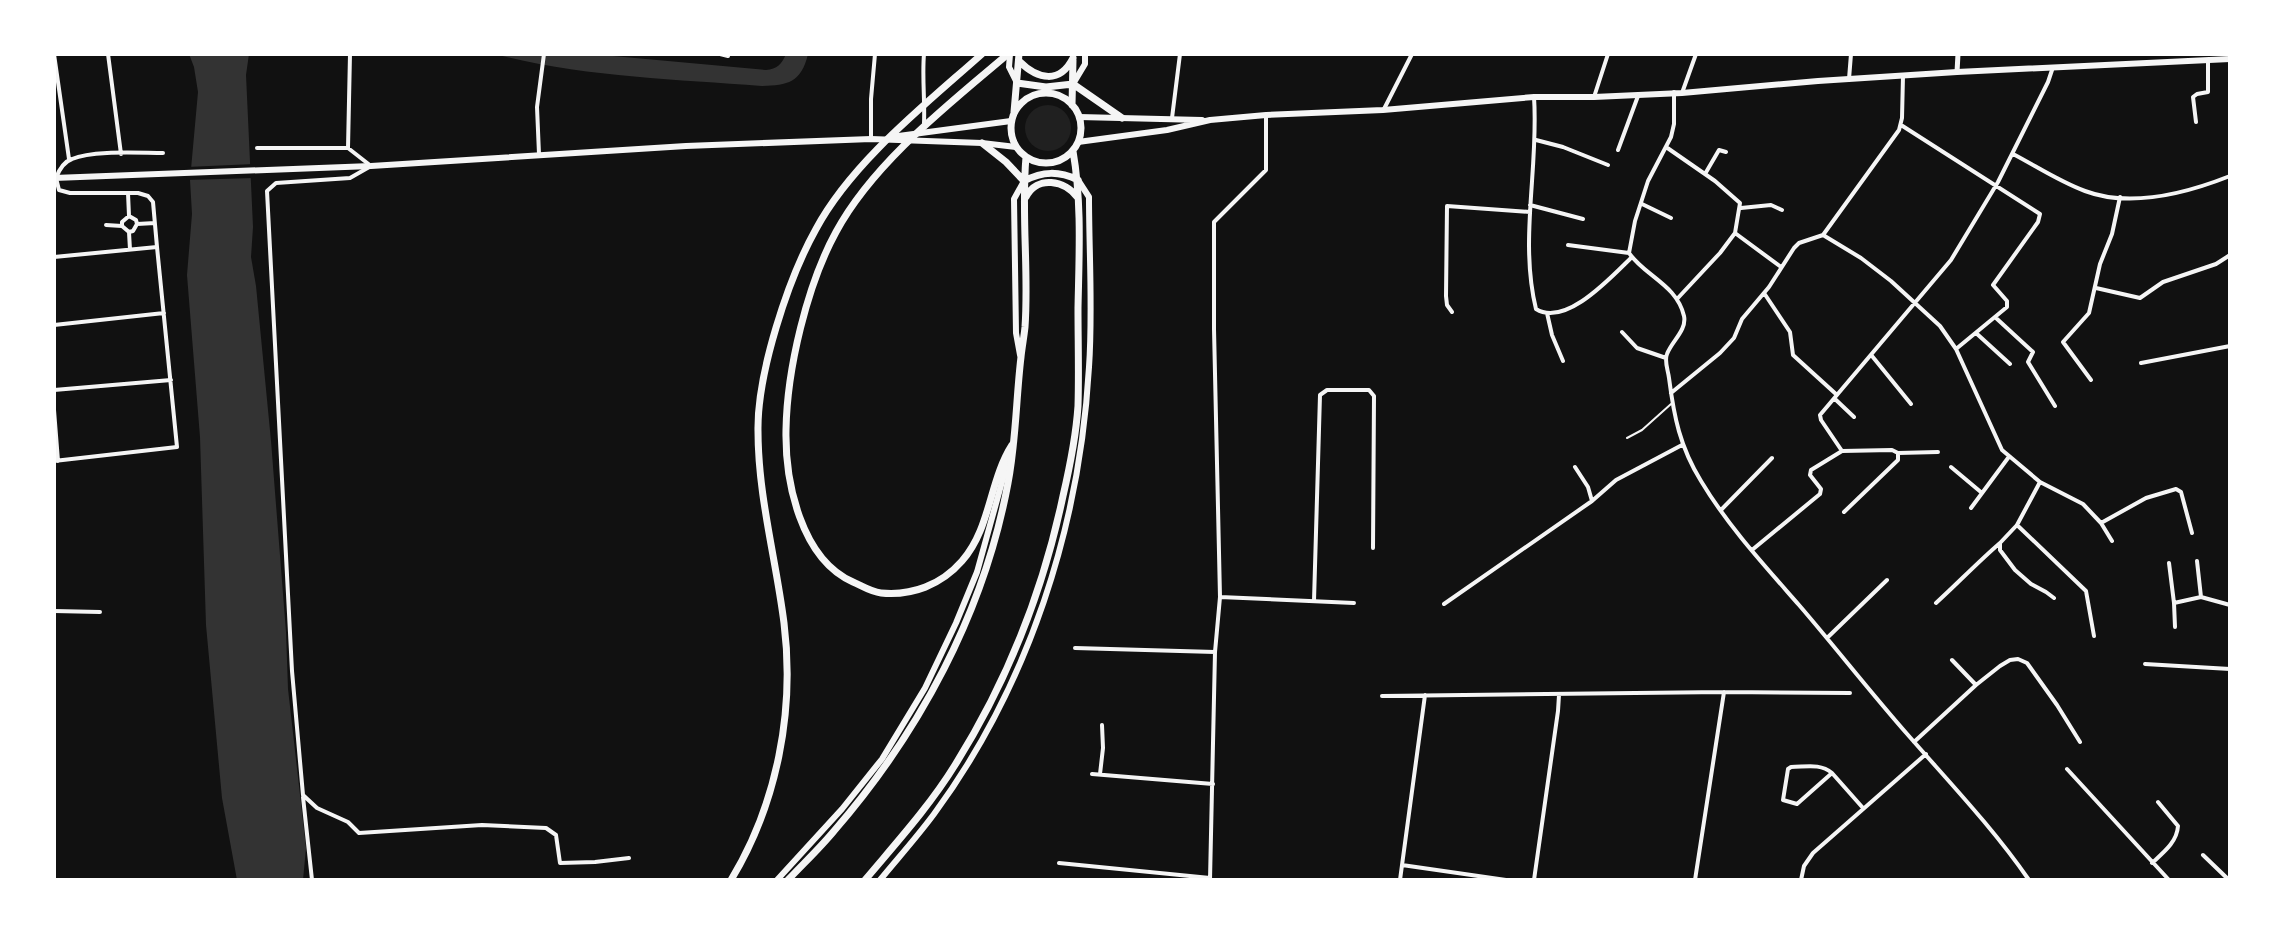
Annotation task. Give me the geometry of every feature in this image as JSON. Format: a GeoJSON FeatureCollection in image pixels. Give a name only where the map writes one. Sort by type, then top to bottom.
{"type":"FeatureCollection","features":[{"type":"Feature","properties":{"kind":"highway"},"geometry":{"type":"LineString","coordinates":[[731,880],[746,856],[769,797],[783,735],[786,680],[784,626],[760,479],[757,428],[764,377],[776,333],[793,279],[816,228],[840,192],[871,156],[982,54]]}},
{"type":"Feature","properties":{"kind":"highway"},"geometry":{"type":"LineString","coordinates":[[1009,54],[899,152],[852,207],[835,233],[816,278],[800,332],[786,429],[787,459],[800,517],[809,541],[832,570],[846,579],[875,592],[897,595],[921,590],[941,580],[962,561],[976,541],[1000,467],[1012,445]]}},
{"type":"Feature","properties":{"kind":"highway"},"geometry":{"type":"LineString","coordinates":[[1019,58],[1036,75],[1048,76],[1060,74],[1068,68],[1073,56]]}},
{"type":"Feature","properties":{"kind":"highway"},"geometry":{"type":"LineString","coordinates":[[1072,105],[1073,56]]}},
{"type":"Feature","properties":{"kind":"highway"},"geometry":{"type":"LineString","coordinates":[[1013,116],[1028,98],[1046,93],[1056,94],[1072,105],[1079,117],[1081,129],[1078,142],[1067,157],[1051,163],[1026,157],[1016,147],[1012,138],[1013,116],[1019,58]]}},
{"type":"Feature","properties":{"kind":"highway"},"geometry":{"type":"LineString","coordinates":[[1017,83],[1046,87],[1073,84],[1122,118]]}},
{"type":"Feature","properties":{"kind":"highway"},"geometry":{"type":"LineString","coordinates":[[982,143],[1024,181]]}},
{"type":"Feature","properties":{"kind":"highway"},"geometry":{"type":"LineString","coordinates":[[865,880],[904,835],[954,766],[1007,673],[1052,546],[1077,442],[1079,200],[1073,151]]}},
{"type":"Feature","properties":{"kind":"highway"},"geometry":{"type":"LineString","coordinates":[[788,880],[834,831],[870,786],[926,704],[961,634],[985,569],[1009,481],[1025,327],[1026,157]]}},
{"type":"Feature","properties":{"kind":"highway"},"geometry":{"type":"LineString","coordinates":[[1024,181],[1035,175],[1050,173],[1078,180]]}},
{"type":"Feature","properties":{"kind":"highway"},"geometry":{"type":"LineString","coordinates":[[1024,203],[1031,189],[1047,182],[1068,187],[1079,200]]}},
{"type":"Feature","properties":{"kind":"main road"},"geometry":{"type":"LineString","coordinates":[[1009,54],[1009,67],[1017,83]]}},
{"type":"Feature","properties":{"kind":"main road"},"geometry":{"type":"LineString","coordinates":[[1073,84],[1085,64],[1085,54]]}},
{"type":"Feature","properties":{"kind":"main road"},"geometry":{"type":"LineString","coordinates":[[1078,142],[1167,130],[1210,120],[1266,115],[1383,110],[1534,97],[1678,93],[1957,72],[2230,59]]}},
{"type":"Feature","properties":{"kind":"main road"},"geometry":{"type":"LineString","coordinates":[[871,139],[1013,116]]}},
{"type":"Feature","properties":{"kind":"main road"},"geometry":{"type":"LineString","coordinates":[[1079,117],[1210,120]]}},
{"type":"Feature","properties":{"kind":"main road"},"geometry":{"type":"LineString","coordinates":[[55,178],[371,166],[686,146],[871,139],[1016,147]]}},
{"type":"Feature","properties":{"kind":"main road"},"geometry":{"type":"LineString","coordinates":[[880,880],[935,813],[986,730],[1029,644],[1063,541],[1071,505],[1077,442],[1090,364],[1089,197],[1078,180]]}},
{"type":"Feature","properties":{"kind":"main road"},"geometry":{"type":"LineString","coordinates":[[1021,358],[1016,333],[1014,199],[1024,181]]}},
{"type":"Feature","properties":{"kind":"main road"},"geometry":{"type":"LineString","coordinates":[[777,880],[842,809],[882,759],[925,688],[977,572],[1012,445]]}},
{"type":"Feature","properties":{"kind":"main road"},"geometry":{"type":"LineString","coordinates":[[904,835],[912,842]]}},
{"type":"Feature","properties":{"kind":"street"},"geometry":{"type":"LineString","coordinates":[[54,54],[69,159]]}},
{"type":"Feature","properties":{"kind":"street"},"geometry":{"type":"LineString","coordinates":[[108,54],[121,154]]}},
{"type":"Feature","properties":{"kind":"street"},"geometry":{"type":"LineString","coordinates":[[348,148],[350,54]]}},
{"type":"Feature","properties":{"kind":"street"},"geometry":{"type":"LineString","coordinates":[[539,154],[537,107],[544,54]]}},
{"type":"Feature","properties":{"kind":"street"},"geometry":{"type":"LineString","coordinates":[[720,54],[728,56]]}},
{"type":"Feature","properties":{"kind":"street"},"geometry":{"type":"LineString","coordinates":[[871,139],[875,54]]}},
{"type":"Feature","properties":{"kind":"street"},"geometry":{"type":"LineString","coordinates":[[923,132],[924,54]]}},
{"type":"Feature","properties":{"kind":"street"},"geometry":{"type":"LineString","coordinates":[[1172,118],[1180,54]]}},
{"type":"Feature","properties":{"kind":"street"},"geometry":{"type":"LineString","coordinates":[[1383,110],[1412,54]]}},
{"type":"Feature","properties":{"kind":"street"},"geometry":{"type":"LineString","coordinates":[[1594,97],[1608,54]]}},
{"type":"Feature","properties":{"kind":"street"},"geometry":{"type":"LineString","coordinates":[[1534,97],[1536,140],[1530,205],[1529,267],[1536,309],[1547,313],[1569,308],[1592,296],[1630,255],[1635,221],[1648,181],[1666,147],[1674,124],[1678,93],[1696,54]]}},
{"type":"Feature","properties":{"kind":"street"},"geometry":{"type":"LineString","coordinates":[[1849,79],[1851,54]]}},
{"type":"Feature","properties":{"kind":"street"},"geometry":{"type":"LineString","coordinates":[[1957,72],[1958,54]]}},
{"type":"Feature","properties":{"kind":"street"},"geometry":{"type":"LineString","coordinates":[[2196,122],[2193,97],[2208,92],[2208,60]]}},
{"type":"Feature","properties":{"kind":"street"},"geometry":{"type":"LineString","coordinates":[[1842,451],[1820,418],[1951,260],[2013,154],[2053,67]]}},
{"type":"Feature","properties":{"kind":"street"},"geometry":{"type":"LineString","coordinates":[[1671,393],[1734,338],[1751,307],[1799,243],[1823,235],[1901,125],[1903,76]]}},
{"type":"Feature","properties":{"kind":"street"},"geometry":{"type":"LineString","coordinates":[[1618,150],[1639,94]]}},
{"type":"Feature","properties":{"kind":"street"},"geometry":{"type":"LineString","coordinates":[[1059,863],[1210,879],[1215,652],[1220,597],[1214,222],[1266,170],[1266,115]]}},
{"type":"Feature","properties":{"kind":"street"},"geometry":{"type":"LineString","coordinates":[[1901,125],[2040,214],[2041,218],[1994,282],[1995,289],[2008,304],[1996,318],[1956,349]]}},
{"type":"Feature","properties":{"kind":"street"},"geometry":{"type":"LineString","coordinates":[[1536,140],[1608,165]]}},
{"type":"Feature","properties":{"kind":"street"},"geometry":{"type":"LineString","coordinates":[[1666,147],[1732,194],[1741,208],[1735,233],[1677,299]]}},
{"type":"Feature","properties":{"kind":"street"},"geometry":{"type":"LineString","coordinates":[[257,148],[348,148],[371,166],[350,178],[276,183],[267,191],[292,671],[312,880]]}},
{"type":"Feature","properties":{"kind":"street"},"geometry":{"type":"LineString","coordinates":[[1705,174],[1719,150],[1726,152]]}},
{"type":"Feature","properties":{"kind":"street"},"geometry":{"type":"LineString","coordinates":[[54,410],[56,461],[177,447],[153,202],[148,196],[128,193],[70,193],[59,190],[55,178],[69,159],[87,155],[163,153]]}},
{"type":"Feature","properties":{"kind":"street"},"geometry":{"type":"LineString","coordinates":[[2013,154],[2086,192],[2120,197],[2145,198],[2192,190],[2230,176]]}},
{"type":"Feature","properties":{"kind":"street"},"geometry":{"type":"LineString","coordinates":[[128,193],[129,216]]}},
{"type":"Feature","properties":{"kind":"street"},"geometry":{"type":"LineString","coordinates":[[2091,380],[2063,342],[2089,313],[2120,197]]}},
{"type":"Feature","properties":{"kind":"street"},"geometry":{"type":"LineString","coordinates":[[1642,204],[1671,218]]}},
{"type":"Feature","properties":{"kind":"street"},"geometry":{"type":"LineString","coordinates":[[1530,205],[1583,219]]}},
{"type":"Feature","properties":{"kind":"street"},"geometry":{"type":"LineString","coordinates":[[1741,208],[1771,205],[1782,210]]}},
{"type":"Feature","properties":{"kind":"street"},"geometry":{"type":"LineString","coordinates":[[1452,312],[1446,296],[1447,206],[1530,212]]}},
{"type":"Feature","properties":{"kind":"street"},"geometry":{"type":"LineString","coordinates":[[129,216],[137,224]]}},
{"type":"Feature","properties":{"kind":"street"},"geometry":{"type":"LineString","coordinates":[[122,226],[129,216]]}},
{"type":"Feature","properties":{"kind":"street"},"geometry":{"type":"LineString","coordinates":[[137,224],[155,223]]}},
{"type":"Feature","properties":{"kind":"street"},"geometry":{"type":"LineString","coordinates":[[129,232],[137,224]]}},
{"type":"Feature","properties":{"kind":"street"},"geometry":{"type":"LineString","coordinates":[[106,225],[122,226],[129,232],[130,250]]}},
{"type":"Feature","properties":{"kind":"street"},"geometry":{"type":"LineString","coordinates":[[1735,233],[1781,267]]}},
{"type":"Feature","properties":{"kind":"street"},"geometry":{"type":"LineString","coordinates":[[1823,235],[1861,258],[1940,326],[1972,381],[1996,441],[2009,457],[2040,482],[2083,504],[2101,523],[2112,541]]}},
{"type":"Feature","properties":{"kind":"street"},"geometry":{"type":"LineString","coordinates":[[1568,245],[1630,255],[1677,299],[1684,325],[1666,358],[1674,419],[1682,445],[1698,477],[1752,550],[2009,851],[2029,880]]}},
{"type":"Feature","properties":{"kind":"street"},"geometry":{"type":"LineString","coordinates":[[54,257],[157,247]]}},
{"type":"Feature","properties":{"kind":"street"},"geometry":{"type":"LineString","coordinates":[[2096,288],[2140,298],[2163,282],[2216,264],[2230,255]]}},
{"type":"Feature","properties":{"kind":"street"},"geometry":{"type":"LineString","coordinates":[[1764,293],[1790,332],[1793,355],[1854,417]]}},
{"type":"Feature","properties":{"kind":"street"},"geometry":{"type":"LineString","coordinates":[[54,325],[164,313]]}},
{"type":"Feature","properties":{"kind":"street"},"geometry":{"type":"LineString","coordinates":[[1547,313],[1563,361]]}},
{"type":"Feature","properties":{"kind":"street"},"geometry":{"type":"LineString","coordinates":[[1996,318],[2033,352],[2028,362],[2055,406]]}},
{"type":"Feature","properties":{"kind":"street"},"geometry":{"type":"LineString","coordinates":[[1622,332],[1637,348],[1666,358]]}},
{"type":"Feature","properties":{"kind":"street"},"geometry":{"type":"LineString","coordinates":[[1976,333],[2010,364]]}},
{"type":"Feature","properties":{"kind":"street"},"geometry":{"type":"LineString","coordinates":[[2141,363],[2230,346]]}},
{"type":"Feature","properties":{"kind":"street"},"geometry":{"type":"LineString","coordinates":[[1872,356],[1911,404]]}},
{"type":"Feature","properties":{"kind":"street"},"geometry":{"type":"LineString","coordinates":[[54,390],[171,380]]}},
{"type":"Feature","properties":{"kind":"street"},"geometry":{"type":"LineString","coordinates":[[1314,601],[1320,395],[1327,390],[1369,390],[1374,396],[1373,548]]}},
{"type":"Feature","properties":{"kind":"street"},"geometry":{"type":"LineString","coordinates":[[1444,604],[1592,501],[1616,480],[1682,445]]}},
{"type":"Feature","properties":{"kind":"street"},"geometry":{"type":"LineString","coordinates":[[1752,550],[1820,494],[1821,489],[1809,472],[1842,451],[1938,452]]}},
{"type":"Feature","properties":{"kind":"street"},"geometry":{"type":"LineString","coordinates":[[1844,512],[1898,460],[1898,453]]}},
{"type":"Feature","properties":{"kind":"street"},"geometry":{"type":"LineString","coordinates":[[1971,508],[2009,457]]}},
{"type":"Feature","properties":{"kind":"street"},"geometry":{"type":"LineString","coordinates":[[1721,510],[1772,458]]}},
{"type":"Feature","properties":{"kind":"street"},"geometry":{"type":"LineString","coordinates":[[1575,467],[1588,487],[1592,501]]}},
{"type":"Feature","properties":{"kind":"street"},"geometry":{"type":"LineString","coordinates":[[1951,467],[1982,493]]}},
{"type":"Feature","properties":{"kind":"street"},"geometry":{"type":"LineString","coordinates":[[1936,603],[2017,525],[2040,482]]}},
{"type":"Feature","properties":{"kind":"street"},"geometry":{"type":"LineString","coordinates":[[2101,523],[2146,498],[2176,489],[2181,492],[2192,533]]}},
{"type":"Feature","properties":{"kind":"street"},"geometry":{"type":"LineString","coordinates":[[2017,525],[2086,591],[2094,636]]}},
{"type":"Feature","properties":{"kind":"street"},"geometry":{"type":"LineString","coordinates":[[2000,543],[2003,555],[2015,570],[2054,598]]}},
{"type":"Feature","properties":{"kind":"street"},"geometry":{"type":"LineString","coordinates":[[2197,561],[2201,597]]}},
{"type":"Feature","properties":{"kind":"street"},"geometry":{"type":"LineString","coordinates":[[2169,563],[2175,627]]}},
{"type":"Feature","properties":{"kind":"street"},"geometry":{"type":"LineString","coordinates":[[1827,638],[1887,580]]}},
{"type":"Feature","properties":{"kind":"street"},"geometry":{"type":"LineString","coordinates":[[1220,597],[1354,603]]}},
{"type":"Feature","properties":{"kind":"street"},"geometry":{"type":"LineString","coordinates":[[2174,603],[2201,597],[2230,605]]}},
{"type":"Feature","properties":{"kind":"street"},"geometry":{"type":"LineString","coordinates":[[54,611],[100,612]]}},
{"type":"Feature","properties":{"kind":"street"},"geometry":{"type":"LineString","coordinates":[[1075,648],[1215,652]]}},
{"type":"Feature","properties":{"kind":"street"},"geometry":{"type":"LineString","coordinates":[[1914,742],[1976,685],[2010,660],[2018,659],[2027,663],[2080,742]]}},
{"type":"Feature","properties":{"kind":"street"},"geometry":{"type":"LineString","coordinates":[[1952,660],[1976,685]]}},
{"type":"Feature","properties":{"kind":"street"},"geometry":{"type":"LineString","coordinates":[[2145,664],[2230,669]]}},
{"type":"Feature","properties":{"kind":"street"},"geometry":{"type":"LineString","coordinates":[[1695,880],[1724,692]]}},
{"type":"Feature","properties":{"kind":"street"},"geometry":{"type":"LineString","coordinates":[[1382,696],[1850,693]]}},
{"type":"Feature","properties":{"kind":"street"},"geometry":{"type":"LineString","coordinates":[[1400,880],[1425,695]]}},
{"type":"Feature","properties":{"kind":"street"},"geometry":{"type":"LineString","coordinates":[[1534,880],[1559,695]]}},
{"type":"Feature","properties":{"kind":"street"},"geometry":{"type":"LineString","coordinates":[[1100,774],[1102,725]]}},
{"type":"Feature","properties":{"kind":"street"},"geometry":{"type":"LineString","coordinates":[[1801,880],[1804,866],[1813,853],[1926,754]]}},
{"type":"Feature","properties":{"kind":"street"},"geometry":{"type":"LineString","coordinates":[[1832,773],[1797,804],[1783,800],[1786,773],[1791,767],[1819,766],[1832,773],[1863,808]]}},
{"type":"Feature","properties":{"kind":"street"},"geometry":{"type":"LineString","coordinates":[[2067,769],[2169,880]]}},
{"type":"Feature","properties":{"kind":"street"},"geometry":{"type":"LineString","coordinates":[[1092,774],[1213,784]]}},
{"type":"Feature","properties":{"kind":"street"},"geometry":{"type":"LineString","coordinates":[[303,795],[317,808],[348,822],[359,833],[482,825],[546,828],[556,835],[560,863],[629,858]]}},
{"type":"Feature","properties":{"kind":"street"},"geometry":{"type":"LineString","coordinates":[[2152,863],[2172,844],[2178,833],[2178,826],[2158,802]]}},
{"type":"Feature","properties":{"kind":"street"},"geometry":{"type":"LineString","coordinates":[[2203,855],[2229,880]]}},
{"type":"Feature","properties":{"kind":"street"},"geometry":{"type":"LineString","coordinates":[[1402,865],[1506,880]]}},
{"type":"Feature","properties":{"kind":"lane"},"geometry":{"type":"LineString","coordinates":[[1627,438],[1642,430],[1672,404]]}},
{"type":"Feature","properties":{"kind":"shaded area"},"geometry":{"type":"Polygon","coordinates":[[[189,54],[249,54],[246,75],[253,227],[251,257],[271,441],[288,689],[306,848],[303,880],[237,880],[222,798],[206,625],[200,437],[187,275],[192,214],[190,180],[198,92],[189,54]]]}},
{"type":"Feature","properties":{"kind":"shaded area"},"geometry":{"type":"Polygon","coordinates":[[[495,54],[591,54],[766,70],[779,65],[786,54],[808,54],[797,77],[779,85],[762,86],[594,72],[495,54]]]}},
{"type":"Feature","properties":{"kind":"shaded area"},"geometry":{"type":"Polygon","coordinates":[[[1048,105],[1064,112],[1071,128],[1064,144],[1048,151],[1032,144],[1025,128],[1032,112],[1048,105]]]}},
{"type":"Feature","properties":{"kind":"pier"},"geometry":{"type":"Polygon","coordinates":[[[254,164],[254,178],[186,180],[187,167],[254,164]]]}}]}
